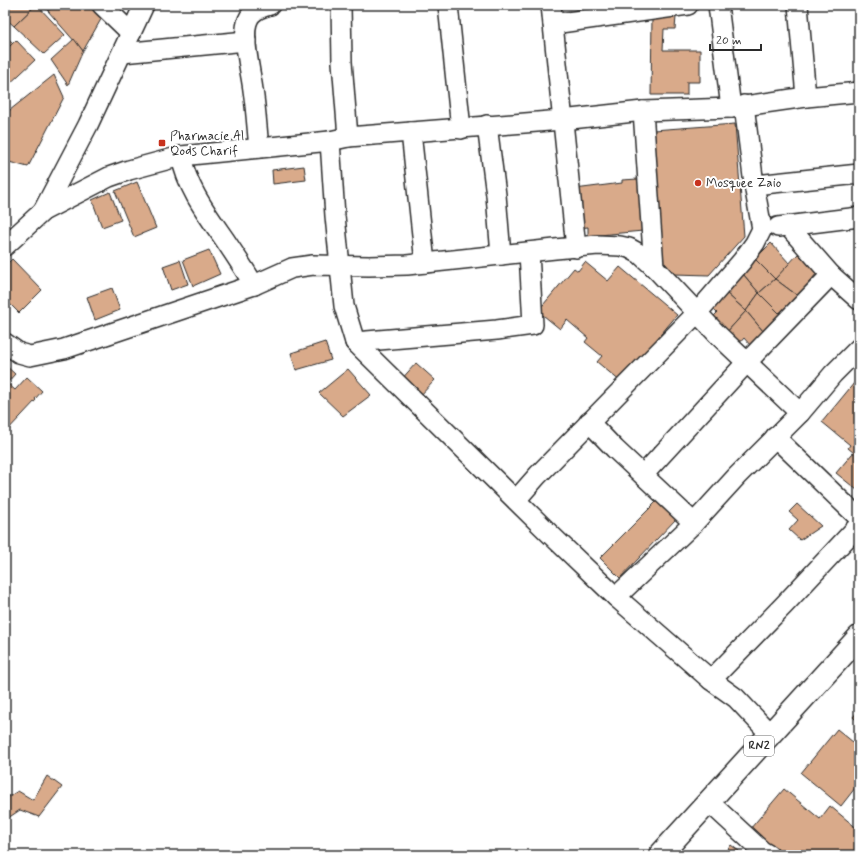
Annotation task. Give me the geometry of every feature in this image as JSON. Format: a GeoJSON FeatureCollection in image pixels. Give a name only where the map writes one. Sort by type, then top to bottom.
{"type":"FeatureCollection","features":[{"type":"Feature","properties":{"kind":"highway","name":"RN2"},"geometry":{"type":"LineString","coordinates":[[660,855],[859,637]]}},
{"type":"Feature","properties":{"kind":"street"},"geometry":{"type":"LineString","coordinates":[[102,5],[131,33]]}},
{"type":"Feature","properties":{"kind":"street"},"geometry":{"type":"LineString","coordinates":[[43,210],[88,125],[144,5]]}},
{"type":"Feature","properties":{"kind":"street"},"geometry":{"type":"LineString","coordinates":[[259,148],[246,33],[248,20],[255,10],[270,5]]}},
{"type":"Feature","properties":{"kind":"street"},"geometry":{"type":"LineString","coordinates":[[341,5],[342,62],[335,216],[344,306],[355,342],[616,597],[712,680],[736,698],[770,734]]}},
{"type":"Feature","properties":{"kind":"street"},"geometry":{"type":"LineString","coordinates":[[448,5],[461,128]]}},
{"type":"Feature","properties":{"kind":"street"},"geometry":{"type":"LineString","coordinates":[[551,5],[576,248]]}},
{"type":"Feature","properties":{"kind":"street"},"geometry":{"type":"LineString","coordinates":[[553,24],[688,5]]}},
{"type":"Feature","properties":{"kind":"street"},"geometry":{"type":"LineString","coordinates":[[516,500],[589,422],[697,313],[750,251],[762,228],[718,5]]}},
{"type":"Feature","properties":{"kind":"street"},"geometry":{"type":"LineString","coordinates":[[798,5],[806,97]]}},
{"type":"Feature","properties":{"kind":"street"},"geometry":{"type":"LineString","coordinates":[[122,53],[246,41]]}},
{"type":"Feature","properties":{"kind":"street"},"geometry":{"type":"LineString","coordinates":[[5,246],[43,210],[109,177],[152,163],[181,156],[339,139],[488,125],[562,120],[643,111],[738,107],[806,97],[859,92]]}},
{"type":"Feature","properties":{"kind":"street"},"geometry":{"type":"LineString","coordinates":[[643,111],[654,267]]}},
{"type":"Feature","properties":{"kind":"street"},"geometry":{"type":"LineString","coordinates":[[488,125],[502,255]]}},
{"type":"Feature","properties":{"kind":"street"},"geometry":{"type":"LineString","coordinates":[[411,132],[425,263]]}},
{"type":"Feature","properties":{"kind":"street"},"geometry":{"type":"LineString","coordinates":[[181,156],[183,166],[196,197],[239,260],[254,285]]}},
{"type":"Feature","properties":{"kind":"street"},"geometry":{"type":"LineString","coordinates":[[754,185],[859,174]]}},
{"type":"Feature","properties":{"kind":"street"},"geometry":{"type":"LineString","coordinates":[[762,228],[859,217]]}},
{"type":"Feature","properties":{"kind":"street"},"geometry":{"type":"LineString","coordinates":[[788,226],[831,275],[859,300]]}},
{"type":"Feature","properties":{"kind":"street"},"geometry":{"type":"LineString","coordinates":[[5,343],[19,353],[30,356],[64,349],[254,285],[292,268],[313,265],[369,266],[425,263],[598,245],[629,248],[640,254],[697,313],[800,413]]}},
{"type":"Feature","properties":{"kind":"street"},"geometry":{"type":"LineString","coordinates":[[355,342],[497,330],[533,325],[529,252]]}},
{"type":"Feature","properties":{"kind":"street"},"geometry":{"type":"LineString","coordinates":[[643,475],[747,362],[831,275]]}},
{"type":"Feature","properties":{"kind":"street"},"geometry":{"type":"LineString","coordinates":[[616,597],[694,523],[775,437],[800,413],[833,374],[859,348]]}},
{"type":"Feature","properties":{"kind":"street"},"geometry":{"type":"LineString","coordinates":[[589,422],[694,523]]}},
{"type":"Feature","properties":{"kind":"street"},"geometry":{"type":"LineString","coordinates":[[775,437],[859,518]]}},
{"type":"Feature","properties":{"kind":"street"},"geometry":{"type":"LineString","coordinates":[[712,680],[859,525]]}},
{"type":"Feature","properties":{"kind":"street"},"geometry":{"type":"LineString","coordinates":[[709,802],[762,851],[769,855]]}},
{"type":"Feature","properties":{"kind":"building"},"geometry":{"type":"Polygon","coordinates":[[[5,5],[36,5],[14,26],[5,18],[5,5]]]}},
{"type":"Feature","properties":{"kind":"building"},"geometry":{"type":"Polygon","coordinates":[[[36,5],[65,35],[44,54],[14,26],[36,5]]]}},
{"type":"Feature","properties":{"kind":"building"},"geometry":{"type":"Polygon","coordinates":[[[42,5],[55,5],[48,11],[42,5]]]}},
{"type":"Feature","properties":{"kind":"building"},"geometry":{"type":"Polygon","coordinates":[[[55,5],[93,5],[104,14],[83,51],[48,11],[55,5]]]}},
{"type":"Feature","properties":{"kind":"building"},"geometry":{"type":"Polygon","coordinates":[[[652,17],[676,17],[675,29],[664,29],[663,50],[700,50],[700,82],[687,82],[687,95],[651,95],[652,17]]]}},
{"type":"Feature","properties":{"kind":"building"},"geometry":{"type":"Polygon","coordinates":[[[5,36],[13,43],[5,51],[5,36]]]}},
{"type":"Feature","properties":{"kind":"building"},"geometry":{"type":"Polygon","coordinates":[[[74,39],[83,51],[68,85],[51,60],[74,39]]]}},
{"type":"Feature","properties":{"kind":"building"},"geometry":{"type":"Polygon","coordinates":[[[16,40],[35,60],[5,88],[5,51],[16,40]]]}},
{"type":"Feature","properties":{"kind":"building"},"geometry":{"type":"Polygon","coordinates":[[[54,75],[64,97],[28,167],[5,161],[5,114],[54,75]]]}},
{"type":"Feature","properties":{"kind":"building","name":"Mosquee Zaio"},"geometry":{"type":"Polygon","coordinates":[[[735,124],[744,236],[709,275],[674,274],[662,260],[653,130],[735,124]]]}},
{"type":"Feature","properties":{"kind":"building"},"geometry":{"type":"Polygon","coordinates":[[[304,166],[306,180],[273,184],[272,170],[304,166]]]}},
{"type":"Feature","properties":{"kind":"building"},"geometry":{"type":"Polygon","coordinates":[[[638,179],[643,231],[588,236],[588,227],[578,228],[575,189],[622,183],[622,180],[638,179]]]}},
{"type":"Feature","properties":{"kind":"building"},"geometry":{"type":"Polygon","coordinates":[[[137,182],[156,228],[134,237],[115,191],[137,182]]]}},
{"type":"Feature","properties":{"kind":"building"},"geometry":{"type":"Polygon","coordinates":[[[110,192],[121,220],[102,227],[92,200],[110,192]]]}},
{"type":"Feature","properties":{"kind":"building"},"geometry":{"type":"Polygon","coordinates":[[[771,243],[790,264],[775,279],[755,259],[771,243]]]}},
{"type":"Feature","properties":{"kind":"building"},"geometry":{"type":"Polygon","coordinates":[[[209,250],[220,274],[193,286],[183,260],[209,250]]]}},
{"type":"Feature","properties":{"kind":"building"},"geometry":{"type":"Polygon","coordinates":[[[798,254],[817,273],[798,296],[775,279],[798,254]]]}},
{"type":"Feature","properties":{"kind":"building"},"geometry":{"type":"Polygon","coordinates":[[[12,259],[42,290],[19,313],[5,299],[5,266],[12,259]]]}},
{"type":"Feature","properties":{"kind":"building"},"geometry":{"type":"Polygon","coordinates":[[[755,259],[775,279],[759,293],[743,274],[755,259]]]}},
{"type":"Feature","properties":{"kind":"building"},"geometry":{"type":"Polygon","coordinates":[[[180,260],[188,284],[171,290],[163,266],[180,260]]]}},
{"type":"Feature","properties":{"kind":"building"},"geometry":{"type":"Polygon","coordinates":[[[585,262],[608,281],[620,267],[677,315],[621,382],[597,362],[602,356],[585,342],[588,338],[567,320],[560,329],[538,311],[574,268],[578,271],[585,262]]]}},
{"type":"Feature","properties":{"kind":"building"},"geometry":{"type":"Polygon","coordinates":[[[743,274],[759,293],[746,311],[726,293],[743,274]]]}},
{"type":"Feature","properties":{"kind":"building"},"geometry":{"type":"Polygon","coordinates":[[[775,279],[798,296],[780,314],[759,293],[775,279]]]}},
{"type":"Feature","properties":{"kind":"building"},"geometry":{"type":"Polygon","coordinates":[[[112,288],[120,310],[95,320],[87,297],[112,288]]]}},
{"type":"Feature","properties":{"kind":"building"},"geometry":{"type":"Polygon","coordinates":[[[726,293],[746,311],[726,333],[711,319],[717,313],[713,309],[726,293]]]}},
{"type":"Feature","properties":{"kind":"building"},"geometry":{"type":"Polygon","coordinates":[[[759,293],[780,314],[763,331],[746,311],[759,293]]]}},
{"type":"Feature","properties":{"kind":"building"},"geometry":{"type":"Polygon","coordinates":[[[746,311],[763,331],[750,345],[744,338],[738,345],[726,333],[746,311]]]}},
{"type":"Feature","properties":{"kind":"building"},"geometry":{"type":"Polygon","coordinates":[[[325,342],[331,360],[296,370],[291,353],[325,342]]]}},
{"type":"Feature","properties":{"kind":"building"},"geometry":{"type":"Polygon","coordinates":[[[416,363],[435,380],[418,398],[400,381],[416,363]]]}},
{"type":"Feature","properties":{"kind":"building"},"geometry":{"type":"Polygon","coordinates":[[[5,365],[15,374],[7,383],[15,390],[27,377],[42,391],[35,399],[36,400],[5,433],[5,365]]]}},
{"type":"Feature","properties":{"kind":"building"},"geometry":{"type":"Polygon","coordinates":[[[348,369],[371,395],[343,416],[319,393],[348,369]]]}},
{"type":"Feature","properties":{"kind":"building"},"geometry":{"type":"Polygon","coordinates":[[[859,377],[859,490],[857,490],[836,473],[854,453],[848,448],[850,445],[822,422],[859,377]]]}},
{"type":"Feature","properties":{"kind":"building"},"geometry":{"type":"Polygon","coordinates":[[[657,501],[676,519],[620,578],[600,558],[657,501]]]}},
{"type":"Feature","properties":{"kind":"building"},"geometry":{"type":"Polygon","coordinates":[[[797,504],[821,526],[800,540],[789,530],[798,520],[789,512],[797,504]]]}},
{"type":"Feature","properties":{"kind":"building"},"geometry":{"type":"Polygon","coordinates":[[[859,710],[859,723],[853,717],[859,710]]]}},
{"type":"Feature","properties":{"kind":"building"},"geometry":{"type":"Polygon","coordinates":[[[837,729],[859,747],[859,783],[841,806],[801,773],[837,729]]]}},
{"type":"Feature","properties":{"kind":"building"},"geometry":{"type":"Polygon","coordinates":[[[47,776],[62,787],[39,817],[20,810],[5,820],[5,799],[18,791],[33,800],[47,776]]]}},
{"type":"Feature","properties":{"kind":"building"},"geometry":{"type":"Polygon","coordinates":[[[784,789],[820,819],[830,806],[859,830],[859,855],[801,855],[794,849],[789,855],[780,855],[750,829],[784,789]]]}},
{"type":"Feature","properties":{"kind":"building"},"geometry":{"type":"Polygon","coordinates":[[[731,845],[744,855],[724,855],[731,845]]]}},
{"type":"Feature","properties":{"kind":"place","name":"Pharmacie Al Qods Charif"},"geometry":{"type":"Point","coordinates":[162,143]}},
{"type":"Feature","properties":{"kind":"place","name":"Mosquee Zaio"},"geometry":{"type":"Point","coordinates":[698,183]}}]}
